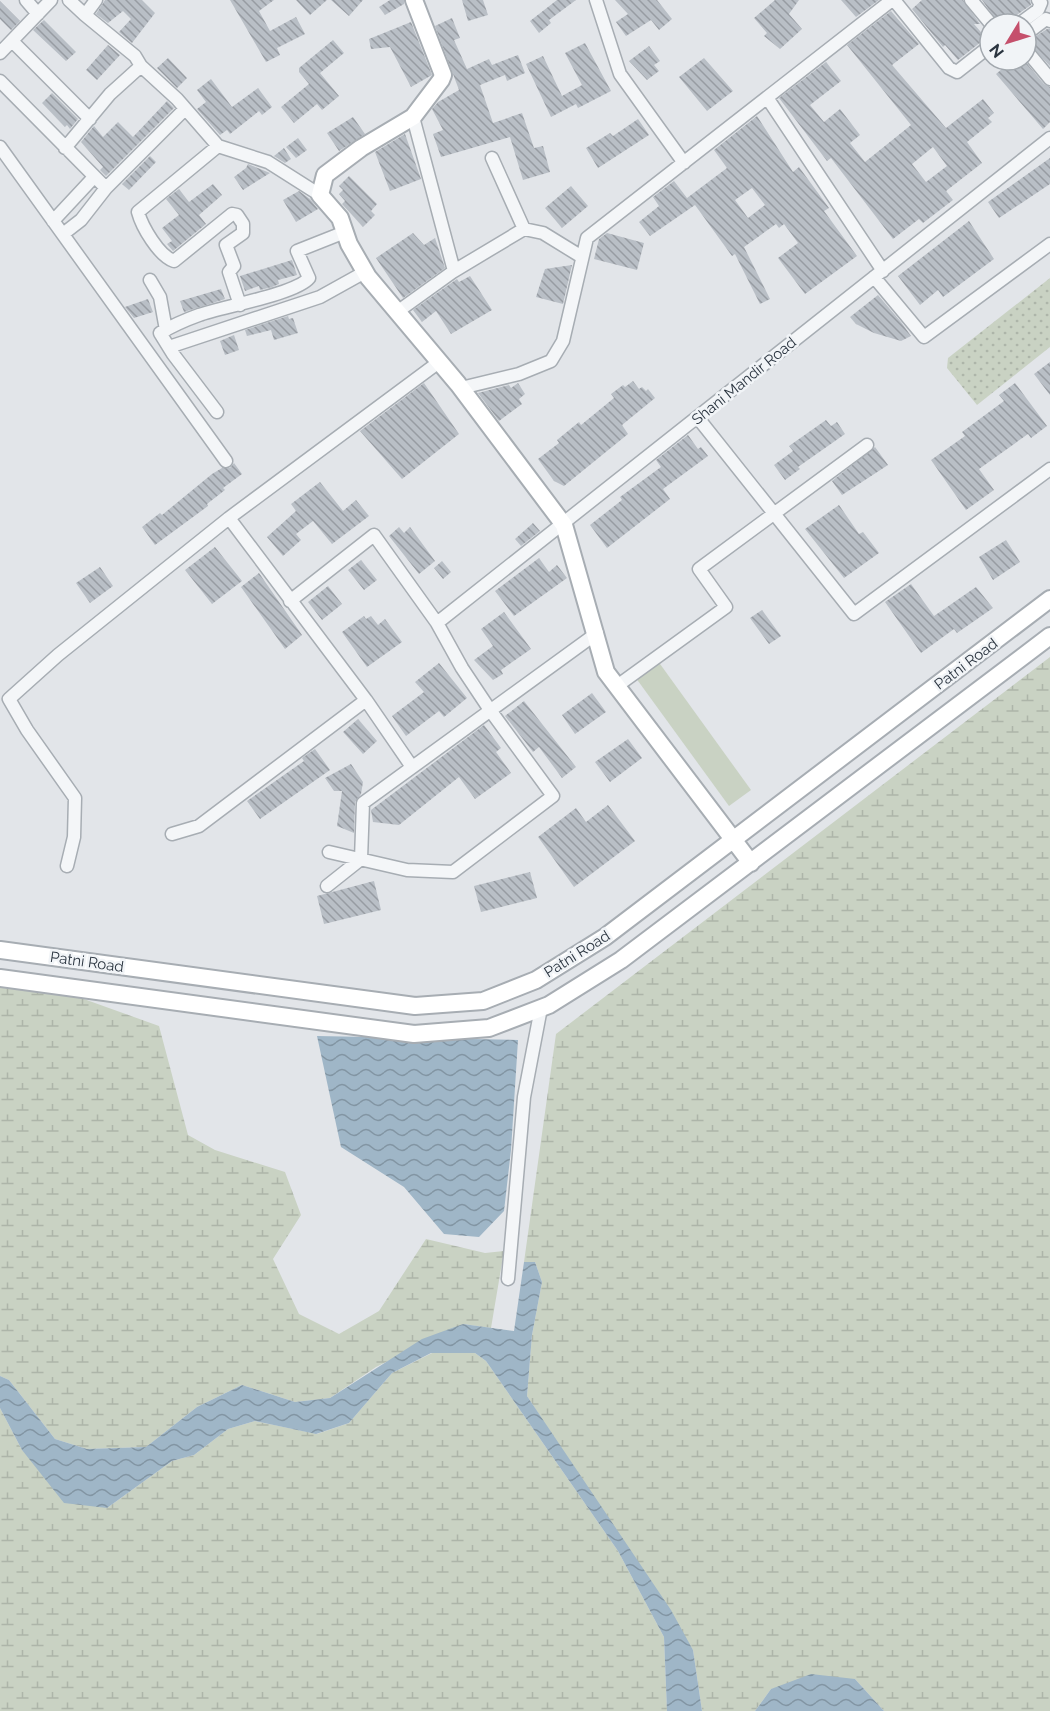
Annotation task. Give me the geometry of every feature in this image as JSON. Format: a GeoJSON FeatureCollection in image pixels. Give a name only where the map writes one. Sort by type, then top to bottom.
{"type":"FeatureCollection","features":[{"type":"Feature","properties":{"kind":"main road"},"geometry":{"type":"LineString","coordinates":[[414,0],[443,75],[413,117],[361,148],[325,175],[320,195],[340,218],[365,272],[461,388],[564,525],[597,633],[606,672],[751,863]]}},
{"type":"Feature","properties":{"kind":"main road","name":"Patni Road"},"geometry":{"type":"LineString","coordinates":[[0,950],[415,1006],[483,1001],[536,980],[605,938],[1050,599]]}},
{"type":"Feature","properties":{"kind":"main road","name":"Patni Road"},"geometry":{"type":"LineString","coordinates":[[0,978],[414,1034],[489,1028],[541,1008],[621,960],[1050,636]]}},
{"type":"Feature","properties":{"kind":"street"},"geometry":{"type":"LineString","coordinates":[[26,0],[38,14]]}},
{"type":"Feature","properties":{"kind":"street"},"geometry":{"type":"LineString","coordinates":[[0,53],[51,0]]}},
{"type":"Feature","properties":{"kind":"street"},"geometry":{"type":"LineString","coordinates":[[69,0],[135,56],[141,66],[185,109],[218,146],[268,162],[320,195]]}},
{"type":"Feature","properties":{"kind":"street"},"geometry":{"type":"LineString","coordinates":[[86,15],[96,0]]}},
{"type":"Feature","properties":{"kind":"street"},"geometry":{"type":"LineString","coordinates":[[596,0],[620,74],[684,164]]}},
{"type":"Feature","properties":{"kind":"street"},"geometry":{"type":"LineString","coordinates":[[461,388],[519,374],[551,361],[563,341],[587,238],[893,0],[949,68],[957,72],[978,55]]}},
{"type":"Feature","properties":{"kind":"street"},"geometry":{"type":"LineString","coordinates":[[971,0],[981,12]]}},
{"type":"Feature","properties":{"kind":"street"},"geometry":{"type":"LineString","coordinates":[[1035,12],[1041,3],[1038,0]]}},
{"type":"Feature","properties":{"kind":"street"},"geometry":{"type":"LineString","coordinates":[[12,41],[90,119]]}},
{"type":"Feature","properties":{"kind":"street"},"geometry":{"type":"LineString","coordinates":[[1038,64],[1050,79]]}},
{"type":"Feature","properties":{"kind":"street"},"geometry":{"type":"LineString","coordinates":[[65,148],[110,94],[141,66]]}},
{"type":"Feature","properties":{"kind":"street"},"geometry":{"type":"LineString","coordinates":[[2,88],[106,188]]}},
{"type":"Feature","properties":{"kind":"street"},"geometry":{"type":"LineString","coordinates":[[768,99],[879,274],[924,337],[1050,244]]}},
{"type":"Feature","properties":{"kind":"street"},"geometry":{"type":"LineString","coordinates":[[63,234],[86,215],[106,188],[185,109]]}},
{"type":"Feature","properties":{"kind":"street"},"geometry":{"type":"LineString","coordinates":[[413,117],[454,271]]}},
{"type":"Feature","properties":{"kind":"street","name":"Shani Mandir Road"},"geometry":{"type":"LineString","coordinates":[[437,623],[564,525],[1050,138]]}},
{"type":"Feature","properties":{"kind":"street"},"geometry":{"type":"LineString","coordinates":[[218,146],[138,212],[140,219],[166,257],[174,261],[232,214],[237,215],[243,224],[243,233],[226,245],[234,261],[234,267],[229,272],[240,305]]}},
{"type":"Feature","properties":{"kind":"street"},"geometry":{"type":"LineString","coordinates":[[0,147],[226,461]]}},
{"type":"Feature","properties":{"kind":"street"},"geometry":{"type":"LineString","coordinates":[[492,158],[524,229]]}},
{"type":"Feature","properties":{"kind":"street"},"geometry":{"type":"LineString","coordinates":[[53,220],[94,177]]}},
{"type":"Feature","properties":{"kind":"street"},"geometry":{"type":"LineString","coordinates":[[397,312],[454,271],[524,229],[543,233],[582,257]]}},
{"type":"Feature","properties":{"kind":"street"},"geometry":{"type":"LineString","coordinates":[[217,412],[160,333],[200,315],[240,305],[303,284],[309,278],[297,250],[345,232]]}},
{"type":"Feature","properties":{"kind":"street"},"geometry":{"type":"LineString","coordinates":[[169,347],[320,297],[365,272]]}},
{"type":"Feature","properties":{"kind":"street"},"geometry":{"type":"LineString","coordinates":[[150,280],[160,297],[166,330]]}},
{"type":"Feature","properties":{"kind":"street"},"geometry":{"type":"LineString","coordinates":[[67,866],[74,837],[75,798],[27,730],[9,699],[58,655],[228,518],[438,362]]}},
{"type":"Feature","properties":{"kind":"street"},"geometry":{"type":"LineString","coordinates":[[698,418],[854,614],[1050,469]]}},
{"type":"Feature","properties":{"kind":"street"},"geometry":{"type":"LineString","coordinates":[[616,686],[726,606],[699,569],[867,446]]}},
{"type":"Feature","properties":{"kind":"street"},"geometry":{"type":"LineString","coordinates":[[228,518],[366,700],[412,767]]}},
{"type":"Feature","properties":{"kind":"street"},"geometry":{"type":"LineString","coordinates":[[290,601],[374,536],[437,623],[462,668],[490,710],[553,796],[453,872],[407,870],[329,852]]}},
{"type":"Feature","properties":{"kind":"street"},"geometry":{"type":"LineString","coordinates":[[327,886],[361,859],[363,803],[597,633]]}},
{"type":"Feature","properties":{"kind":"street"},"geometry":{"type":"LineString","coordinates":[[172,834],[199,826],[366,700]]}},
{"type":"Feature","properties":{"kind":"street"},"geometry":{"type":"LineString","coordinates":[[508,1279],[524,1097],[541,1008]]}},
{"type":"Feature","properties":{"kind":"green space"},"geometry":{"type":"Polygon","coordinates":[[[1050,278],[1050,347],[977,405],[947,368],[948,358],[1050,278]]]}},
{"type":"Feature","properties":{"kind":"green space"},"geometry":{"type":"Polygon","coordinates":[[[655,657],[751,790],[729,806],[633,674],[655,657]]]}},
{"type":"Feature","properties":{"kind":"green space"},"geometry":{"type":"Polygon","coordinates":[[[1050,657],[1050,1711],[884,1711],[855,1679],[771,1689],[755,1711],[702,1711],[693,1650],[527,1396],[532,1335],[542,1282],[535,1262],[524,1262],[556,1034],[1050,657]]]}},
{"type":"Feature","properties":{"kind":"green space"},"geometry":{"type":"Polygon","coordinates":[[[17,975],[159,1026],[188,1135],[215,1150],[285,1172],[301,1215],[273,1259],[299,1314],[339,1334],[379,1311],[426,1239],[485,1253],[504,1251],[491,1328],[463,1324],[376,1367],[330,1398],[295,1402],[242,1385],[197,1407],[146,1447],[87,1449],[55,1439],[9,1380],[0,1376],[0,981],[17,975]]]}},
{"type":"Feature","properties":{"kind":"green space"},"geometry":{"type":"Polygon","coordinates":[[[432,1353],[475,1353],[486,1361],[618,1551],[664,1637],[667,1711],[0,1711],[0,1408],[22,1450],[107,1508],[172,1461],[194,1455],[228,1429],[255,1421],[317,1434],[349,1423],[392,1373],[432,1353]]]}},
{"type":"Feature","properties":{"kind":"water"},"geometry":{"type":"Polygon","coordinates":[[[317,1036],[518,1040],[511,1150],[504,1211],[479,1237],[444,1234],[404,1187],[341,1147],[317,1036]]]}},
{"type":"Feature","properties":{"kind":"water"},"geometry":{"type":"Polygon","coordinates":[[[524,1262],[535,1262],[542,1282],[532,1335],[527,1396],[671,1610],[693,1650],[702,1711],[667,1711],[664,1637],[618,1551],[486,1361],[475,1353],[431,1353],[392,1373],[349,1423],[316,1434],[255,1421],[228,1429],[194,1455],[172,1461],[107,1508],[64,1503],[22,1450],[0,1408],[0,1376],[9,1380],[55,1439],[87,1449],[146,1447],[197,1407],[242,1385],[295,1402],[330,1398],[422,1339],[463,1324],[514,1331],[524,1262]]]}},
{"type":"Feature","properties":{"kind":"water"},"geometry":{"type":"Polygon","coordinates":[[[811,1674],[855,1679],[884,1711],[755,1711],[771,1689],[811,1674]]]}},
{"type":"Feature","properties":{"kind":"building"},"geometry":{"type":"Polygon","coordinates":[[[105,0],[142,0],[155,13],[132,43],[119,32],[131,19],[123,11],[108,23],[96,14],[105,0]]]}},
{"type":"Feature","properties":{"kind":"building"},"geometry":{"type":"Polygon","coordinates":[[[230,0],[274,0],[259,11],[270,31],[296,17],[305,34],[277,48],[280,55],[266,62],[230,0]]]}},
{"type":"Feature","properties":{"kind":"building"},"geometry":{"type":"Polygon","coordinates":[[[296,0],[327,0],[310,15],[296,0]]]}},
{"type":"Feature","properties":{"kind":"building"},"geometry":{"type":"Polygon","coordinates":[[[331,0],[363,0],[349,16],[331,0]]]}},
{"type":"Feature","properties":{"kind":"building"},"geometry":{"type":"Polygon","coordinates":[[[390,0],[404,0],[404,4],[385,15],[379,7],[390,0]]]}},
{"type":"Feature","properties":{"kind":"building"},"geometry":{"type":"Polygon","coordinates":[[[462,0],[483,0],[488,15],[468,21],[462,0]]]}},
{"type":"Feature","properties":{"kind":"building"},"geometry":{"type":"Polygon","coordinates":[[[557,0],[576,0],[549,20],[551,23],[539,33],[530,21],[557,0]]]}},
{"type":"Feature","properties":{"kind":"building"},"geometry":{"type":"Polygon","coordinates":[[[615,0],[657,0],[672,19],[659,30],[651,20],[626,36],[616,22],[628,14],[615,0]]]}},
{"type":"Feature","properties":{"kind":"building"},"geometry":{"type":"Polygon","coordinates":[[[775,0],[799,0],[789,14],[802,29],[780,49],[764,36],[767,33],[754,18],[775,0]]]}},
{"type":"Feature","properties":{"kind":"building"},"geometry":{"type":"Polygon","coordinates":[[[841,0],[879,0],[856,17],[841,0]]]}},
{"type":"Feature","properties":{"kind":"building"},"geometry":{"type":"Polygon","coordinates":[[[922,0],[963,0],[978,21],[978,24],[974,24],[978,29],[978,44],[958,60],[945,45],[943,47],[912,9],[922,0]]]}},
{"type":"Feature","properties":{"kind":"building"},"geometry":{"type":"Polygon","coordinates":[[[982,0],[1030,0],[1031,5],[1021,12],[990,12],[982,0]]]}},
{"type":"Feature","properties":{"kind":"building"},"geometry":{"type":"Polygon","coordinates":[[[0,1],[20,21],[11,30],[0,19],[0,1]]]}},
{"type":"Feature","properties":{"kind":"building"},"geometry":{"type":"Polygon","coordinates":[[[891,11],[919,44],[892,65],[946,128],[983,99],[994,113],[988,118],[992,122],[967,142],[982,163],[946,191],[953,200],[923,223],[919,219],[893,239],[831,158],[827,161],[779,98],[826,62],[841,81],[810,105],[824,122],[840,109],[860,135],[850,143],[865,162],[911,125],[847,45],[891,11]],[[933,147],[912,164],[926,182],[947,166],[933,147]]]}},
{"type":"Feature","properties":{"kind":"building"},"geometry":{"type":"Polygon","coordinates":[[[452,18],[460,38],[454,40],[467,69],[489,59],[492,65],[518,55],[525,73],[507,81],[505,75],[480,85],[493,123],[522,113],[534,148],[543,146],[550,172],[523,180],[510,137],[441,157],[433,134],[443,130],[432,109],[438,102],[459,90],[435,26],[452,18]]]}},
{"type":"Feature","properties":{"kind":"building"},"geometry":{"type":"Polygon","coordinates":[[[44,20],[76,52],[66,61],[33,30],[44,20]]]}},
{"type":"Feature","properties":{"kind":"building"},"geometry":{"type":"Polygon","coordinates":[[[411,22],[432,75],[411,87],[390,47],[371,49],[369,39],[411,22]]]}},
{"type":"Feature","properties":{"kind":"building"},"geometry":{"type":"Polygon","coordinates":[[[1050,29],[1050,66],[1038,53],[1038,35],[1050,29]]]}},
{"type":"Feature","properties":{"kind":"building"},"geometry":{"type":"Polygon","coordinates":[[[333,40],[344,53],[320,73],[339,96],[322,110],[317,104],[294,123],[281,107],[309,84],[299,72],[299,68],[333,40]]]}},
{"type":"Feature","properties":{"kind":"building"},"geometry":{"type":"Polygon","coordinates":[[[585,43],[611,91],[578,108],[576,104],[551,117],[526,64],[543,56],[562,96],[582,85],[565,53],[585,43]]]}},
{"type":"Feature","properties":{"kind":"building"},"geometry":{"type":"Polygon","coordinates":[[[108,45],[120,55],[97,80],[86,70],[108,45]]]}},
{"type":"Feature","properties":{"kind":"building"},"geometry":{"type":"Polygon","coordinates":[[[649,46],[660,61],[654,65],[659,71],[647,80],[629,61],[649,46]]]}},
{"type":"Feature","properties":{"kind":"building"},"geometry":{"type":"Polygon","coordinates":[[[168,58],[187,78],[177,88],[157,68],[168,58]]]}},
{"type":"Feature","properties":{"kind":"building"},"geometry":{"type":"Polygon","coordinates":[[[704,58],[733,91],[707,111],[679,77],[704,58]]]}},
{"type":"Feature","properties":{"kind":"building"},"geometry":{"type":"Polygon","coordinates":[[[998,72],[1034,72],[1044,84],[1050,87],[1050,122],[1043,129],[996,74],[998,72]]]}},
{"type":"Feature","properties":{"kind":"building"},"geometry":{"type":"Polygon","coordinates":[[[211,79],[232,107],[258,88],[272,107],[262,115],[259,111],[230,134],[227,130],[220,135],[197,109],[206,102],[197,90],[211,79]]]}},
{"type":"Feature","properties":{"kind":"building"},"geometry":{"type":"Polygon","coordinates":[[[52,93],[78,119],[70,129],[67,125],[65,127],[42,103],[52,93]]]}},
{"type":"Feature","properties":{"kind":"building"},"geometry":{"type":"Polygon","coordinates":[[[167,101],[174,108],[106,176],[100,170],[103,167],[81,142],[94,126],[103,137],[118,122],[133,137],[167,101]]]}},
{"type":"Feature","properties":{"kind":"building"},"geometry":{"type":"Polygon","coordinates":[[[757,116],[793,172],[799,167],[829,208],[824,211],[857,256],[805,294],[778,258],[798,243],[784,224],[779,228],[776,224],[744,247],[770,299],[760,304],[735,254],[732,256],[695,205],[650,236],[639,222],[659,206],[653,197],[674,181],[687,198],[727,168],[714,150],[757,116]],[[752,188],[735,200],[748,218],[765,205],[752,188]]]}},
{"type":"Feature","properties":{"kind":"building"},"geometry":{"type":"Polygon","coordinates":[[[353,117],[365,134],[339,151],[327,133],[353,117]]]}},
{"type":"Feature","properties":{"kind":"building"},"geometry":{"type":"Polygon","coordinates":[[[638,119],[649,135],[598,168],[586,148],[610,133],[613,136],[638,119]]]}},
{"type":"Feature","properties":{"kind":"building"},"geometry":{"type":"Polygon","coordinates":[[[405,134],[421,179],[390,191],[375,152],[405,134]]]}},
{"type":"Feature","properties":{"kind":"building"},"geometry":{"type":"Polygon","coordinates":[[[298,138],[307,150],[296,158],[286,147],[298,138]]]}},
{"type":"Feature","properties":{"kind":"building"},"geometry":{"type":"Polygon","coordinates":[[[284,148],[291,159],[285,163],[274,156],[284,148]]]}},
{"type":"Feature","properties":{"kind":"building"},"geometry":{"type":"Polygon","coordinates":[[[150,156],[156,162],[129,190],[122,184],[150,156]]]}},
{"type":"Feature","properties":{"kind":"building"},"geometry":{"type":"Polygon","coordinates":[[[1050,158],[1050,184],[999,218],[988,202],[1050,158]]]}},
{"type":"Feature","properties":{"kind":"building"},"geometry":{"type":"Polygon","coordinates":[[[248,164],[270,173],[243,190],[234,177],[248,164]]]}},
{"type":"Feature","properties":{"kind":"building"},"geometry":{"type":"Polygon","coordinates":[[[349,176],[377,204],[371,211],[375,215],[363,227],[342,204],[345,201],[339,194],[343,190],[339,186],[349,176]]]}},
{"type":"Feature","properties":{"kind":"building"},"geometry":{"type":"Polygon","coordinates":[[[213,184],[222,195],[199,215],[206,224],[173,251],[167,244],[172,241],[162,228],[179,215],[166,199],[179,189],[189,202],[213,184]]]}},
{"type":"Feature","properties":{"kind":"building"},"geometry":{"type":"Polygon","coordinates":[[[571,186],[588,206],[562,228],[545,208],[571,186]]]}},
{"type":"Feature","properties":{"kind":"building"},"geometry":{"type":"Polygon","coordinates":[[[299,191],[318,209],[296,222],[283,200],[299,191]]]}},
{"type":"Feature","properties":{"kind":"building"},"geometry":{"type":"Polygon","coordinates":[[[969,221],[994,259],[943,297],[938,290],[920,305],[898,276],[969,221]]]}},
{"type":"Feature","properties":{"kind":"building"},"geometry":{"type":"Polygon","coordinates":[[[413,233],[424,245],[435,238],[445,268],[403,298],[376,258],[413,233]]]}},
{"type":"Feature","properties":{"kind":"building"},"geometry":{"type":"Polygon","coordinates":[[[607,233],[644,243],[637,270],[594,259],[599,239],[607,233]]]}},
{"type":"Feature","properties":{"kind":"building"},"geometry":{"type":"Polygon","coordinates":[[[292,260],[297,275],[278,280],[279,284],[272,287],[260,290],[259,286],[245,291],[240,276],[292,260]]]}},
{"type":"Feature","properties":{"kind":"building"},"geometry":{"type":"Polygon","coordinates":[[[572,265],[563,304],[536,297],[545,269],[572,265]]]}},
{"type":"Feature","properties":{"kind":"building"},"geometry":{"type":"Polygon","coordinates":[[[470,276],[492,310],[451,334],[436,311],[422,322],[413,310],[457,279],[459,282],[470,276]]]}},
{"type":"Feature","properties":{"kind":"building"},"geometry":{"type":"Polygon","coordinates":[[[221,289],[225,299],[184,312],[180,301],[221,289]]]}},
{"type":"Feature","properties":{"kind":"building"},"geometry":{"type":"Polygon","coordinates":[[[878,295],[911,336],[901,341],[874,333],[856,324],[850,317],[878,295]]]}},
{"type":"Feature","properties":{"kind":"building"},"geometry":{"type":"Polygon","coordinates":[[[148,299],[153,312],[134,318],[125,307],[148,299]]]}},
{"type":"Feature","properties":{"kind":"building"},"geometry":{"type":"Polygon","coordinates":[[[288,316],[289,319],[293,318],[298,333],[274,340],[271,330],[247,336],[245,330],[288,316]]]}},
{"type":"Feature","properties":{"kind":"building"},"geometry":{"type":"Polygon","coordinates":[[[234,335],[239,350],[225,355],[220,341],[234,335]]]}},
{"type":"Feature","properties":{"kind":"building"},"geometry":{"type":"Polygon","coordinates":[[[1050,362],[1050,395],[1034,374],[1050,362]]]}},
{"type":"Feature","properties":{"kind":"building"},"geometry":{"type":"Polygon","coordinates":[[[633,381],[639,389],[642,387],[646,391],[648,389],[655,398],[622,425],[628,434],[564,486],[554,481],[538,459],[559,443],[557,440],[579,422],[581,425],[614,398],[611,394],[633,381]]]}},
{"type":"Feature","properties":{"kind":"building"},"geometry":{"type":"Polygon","coordinates":[[[424,383],[459,434],[402,479],[360,431],[424,383]]]}},
{"type":"Feature","properties":{"kind":"building"},"geometry":{"type":"Polygon","coordinates":[[[518,383],[525,394],[519,399],[522,404],[499,421],[478,393],[509,385],[511,388],[518,383]]]}},
{"type":"Feature","properties":{"kind":"building"},"geometry":{"type":"Polygon","coordinates":[[[1015,383],[1047,426],[1031,438],[1028,434],[979,469],[994,490],[966,510],[931,460],[965,436],[962,432],[1004,401],[999,395],[1015,383]]]}},
{"type":"Feature","properties":{"kind":"building"},"geometry":{"type":"Polygon","coordinates":[[[826,420],[831,426],[837,422],[845,434],[798,467],[800,469],[785,480],[774,465],[793,451],[789,446],[826,420]]]}},
{"type":"Feature","properties":{"kind":"building"},"geometry":{"type":"Polygon","coordinates":[[[688,435],[698,449],[701,447],[708,456],[663,489],[670,499],[607,548],[590,525],[622,500],[620,497],[661,467],[656,460],[688,435]]]}},
{"type":"Feature","properties":{"kind":"building"},"geometry":{"type":"Polygon","coordinates":[[[875,447],[888,465],[842,495],[832,481],[875,447]]]}},
{"type":"Feature","properties":{"kind":"building"},"geometry":{"type":"Polygon","coordinates":[[[234,463],[242,474],[223,488],[225,490],[207,504],[208,506],[155,545],[142,527],[160,513],[162,515],[212,474],[222,468],[230,468],[234,463]]]}},
{"type":"Feature","properties":{"kind":"building"},"geometry":{"type":"Polygon","coordinates":[[[320,482],[343,511],[356,500],[369,516],[332,544],[313,521],[296,534],[301,540],[283,556],[267,537],[296,511],[291,504],[320,482]]]}},
{"type":"Feature","properties":{"kind":"building"},"geometry":{"type":"Polygon","coordinates":[[[839,505],[859,534],[863,532],[879,553],[844,578],[805,529],[839,505]]]}},
{"type":"Feature","properties":{"kind":"building"},"geometry":{"type":"Polygon","coordinates":[[[533,523],[540,531],[521,546],[515,539],[533,523]]]}},
{"type":"Feature","properties":{"kind":"building"},"geometry":{"type":"Polygon","coordinates":[[[399,527],[404,533],[410,527],[435,561],[419,574],[389,536],[399,527]]]}},
{"type":"Feature","properties":{"kind":"building"},"geometry":{"type":"Polygon","coordinates":[[[1006,540],[1020,562],[993,580],[979,557],[1006,540]]]}},
{"type":"Feature","properties":{"kind":"building"},"geometry":{"type":"Polygon","coordinates":[[[215,547],[242,581],[212,604],[185,570],[215,547]]]}},
{"type":"Feature","properties":{"kind":"building"},"geometry":{"type":"Polygon","coordinates":[[[539,558],[549,572],[557,565],[567,578],[514,616],[495,591],[539,558]]]}},
{"type":"Feature","properties":{"kind":"building"},"geometry":{"type":"Polygon","coordinates":[[[361,560],[377,580],[364,590],[348,570],[361,560]]]}},
{"type":"Feature","properties":{"kind":"building"},"geometry":{"type":"Polygon","coordinates":[[[442,561],[451,572],[443,579],[434,568],[442,561]]]}},
{"type":"Feature","properties":{"kind":"building"},"geometry":{"type":"Polygon","coordinates":[[[100,567],[113,586],[90,603],[76,583],[100,567]]]}},
{"type":"Feature","properties":{"kind":"building"},"geometry":{"type":"Polygon","coordinates":[[[259,573],[302,635],[285,649],[241,587],[259,573]]]}},
{"type":"Feature","properties":{"kind":"building"},"geometry":{"type":"Polygon","coordinates":[[[911,584],[934,616],[976,587],[993,608],[957,633],[954,629],[921,653],[885,602],[911,584]]]}},
{"type":"Feature","properties":{"kind":"building"},"geometry":{"type":"Polygon","coordinates":[[[328,586],[342,604],[322,620],[308,602],[328,586]]]}},
{"type":"Feature","properties":{"kind":"building"},"geometry":{"type":"Polygon","coordinates":[[[762,610],[781,636],[769,644],[750,618],[762,610]]]}},
{"type":"Feature","properties":{"kind":"building"},"geometry":{"type":"Polygon","coordinates":[[[504,612],[531,649],[501,670],[503,674],[493,680],[474,660],[493,646],[481,629],[504,612]]]}},
{"type":"Feature","properties":{"kind":"building"},"geometry":{"type":"Polygon","coordinates":[[[364,616],[366,619],[371,616],[378,625],[385,619],[402,642],[367,667],[342,632],[364,616]]]}},
{"type":"Feature","properties":{"kind":"building"},"geometry":{"type":"Polygon","coordinates":[[[439,663],[467,698],[444,717],[439,711],[406,736],[392,716],[424,692],[415,682],[439,663]]]}},
{"type":"Feature","properties":{"kind":"building"},"geometry":{"type":"Polygon","coordinates":[[[592,693],[606,712],[575,734],[562,715],[592,693]]]}},
{"type":"Feature","properties":{"kind":"building"},"geometry":{"type":"Polygon","coordinates":[[[524,701],[576,767],[562,778],[539,747],[533,752],[505,716],[524,701]]]}},
{"type":"Feature","properties":{"kind":"building"},"geometry":{"type":"Polygon","coordinates":[[[358,719],[377,741],[363,754],[343,732],[358,719]]]}},
{"type":"Feature","properties":{"kind":"building"},"geometry":{"type":"Polygon","coordinates":[[[484,725],[501,748],[496,752],[511,773],[475,799],[459,777],[399,825],[373,822],[371,810],[484,725]]]}},
{"type":"Feature","properties":{"kind":"building"},"geometry":{"type":"Polygon","coordinates":[[[628,739],[642,758],[610,782],[595,762],[628,739]]]}},
{"type":"Feature","properties":{"kind":"building"},"geometry":{"type":"Polygon","coordinates":[[[315,749],[330,770],[260,819],[247,801],[304,761],[302,758],[315,749]]]}},
{"type":"Feature","properties":{"kind":"building"},"geometry":{"type":"Polygon","coordinates":[[[351,764],[363,782],[361,794],[355,802],[354,833],[337,826],[342,791],[334,791],[325,778],[351,764]]]}},
{"type":"Feature","properties":{"kind":"building"},"geometry":{"type":"Polygon","coordinates":[[[608,805],[635,841],[574,887],[538,837],[576,808],[586,822],[608,805]]]}},
{"type":"Feature","properties":{"kind":"building"},"geometry":{"type":"Polygon","coordinates":[[[530,872],[537,898],[481,912],[474,886],[530,872]]]}},
{"type":"Feature","properties":{"kind":"building"},"geometry":{"type":"Polygon","coordinates":[[[374,881],[381,910],[324,924],[317,896],[374,881]]]}}]}
